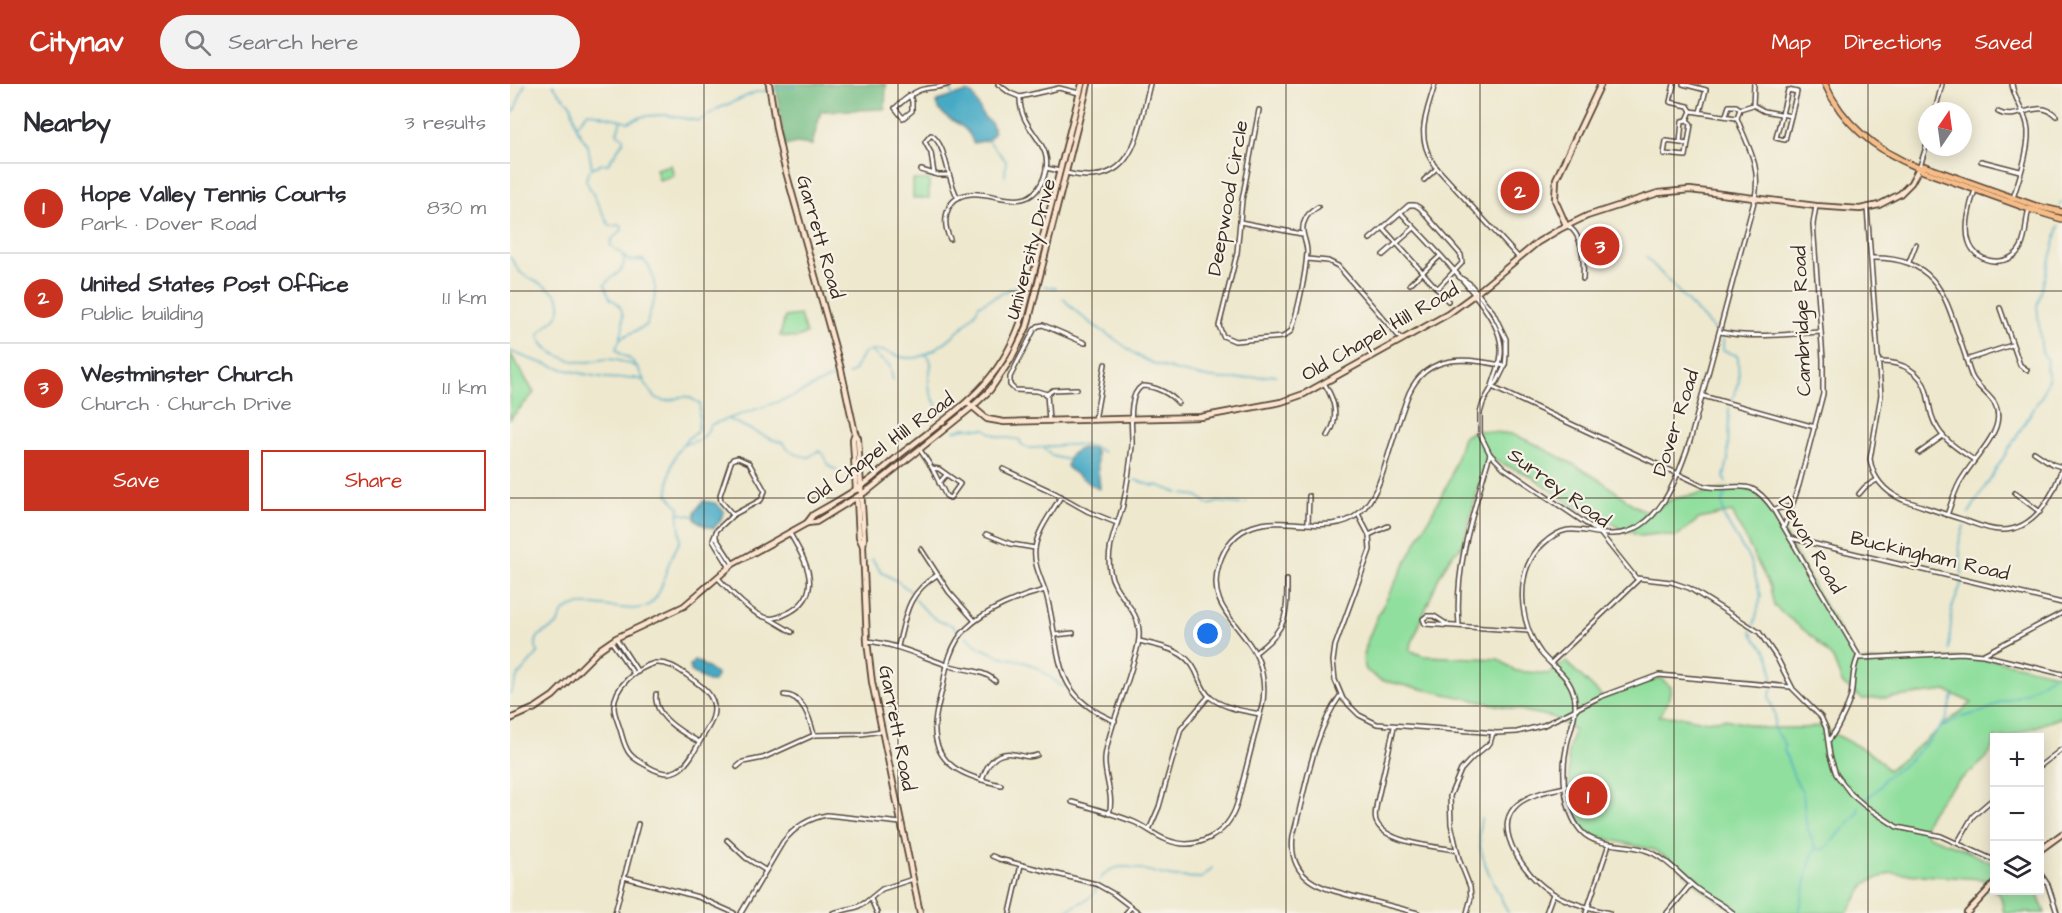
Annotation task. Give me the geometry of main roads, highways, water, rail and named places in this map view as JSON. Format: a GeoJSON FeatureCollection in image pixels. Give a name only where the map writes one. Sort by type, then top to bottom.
{"type":"FeatureCollection","features":[{"type":"Feature","properties":{"kind":"main road"},"geometry":{"type":"LineString","coordinates":[[1825,84],[1841,111],[1867,140],[1899,159],[1923,171],[2062,219]]}},
{"type":"Feature","properties":{"kind":"main road"},"geometry":{"type":"LineString","coordinates":[[1919,168],[1924,166],[2036,206],[2062,212]]}},
{"type":"Feature","properties":{"kind":"water"},"geometry":{"type":"Polygon","coordinates":[[[967,92],[973,95],[983,116],[992,124],[994,133],[988,140],[973,143],[966,130],[944,115],[936,104],[938,101],[967,92]]]}},
{"type":"Feature","properties":{"kind":"water"},"geometry":{"type":"Polygon","coordinates":[[[1081,448],[1093,449],[1096,452],[1100,488],[1098,489],[1067,466],[1070,455],[1081,448]]]}},
{"type":"Feature","properties":{"kind":"water"},"geometry":{"type":"Polygon","coordinates":[[[703,501],[715,503],[724,511],[714,528],[705,526],[695,519],[695,512],[703,501]]]}},
{"type":"Feature","properties":{"kind":"water"},"geometry":{"type":"Polygon","coordinates":[[[694,661],[717,675],[714,682],[708,682],[691,671],[690,666],[694,661]]]}},
{"type":"Feature","properties":{"kind":"waterway"},"geometry":{"type":"LineString","coordinates":[[510,115],[515,109],[525,84]]}},
{"type":"Feature","properties":{"kind":"waterway"},"geometry":{"type":"LineString","coordinates":[[553,84],[571,105],[577,129],[588,146],[592,168]]}},
{"type":"Feature","properties":{"kind":"waterway"},"geometry":{"type":"LineString","coordinates":[[622,120],[628,122],[644,116],[666,115],[699,121],[717,109],[756,92],[794,87],[796,84]]}},
{"type":"Feature","properties":{"kind":"waterway"},"geometry":{"type":"LineString","coordinates":[[950,87],[953,97]]}},
{"type":"Feature","properties":{"kind":"waterway"},"geometry":{"type":"LineString","coordinates":[[510,694],[518,676],[538,653],[536,643],[539,636],[556,626],[561,615],[570,608],[580,605],[632,609],[643,607],[651,603],[660,591],[669,563],[680,541],[679,507],[668,495],[672,466],[681,446],[698,431],[700,404],[687,397],[667,401],[656,397],[634,363],[616,349],[621,338],[623,314],[619,305],[610,299],[605,285],[623,266],[623,255],[610,245],[622,227],[609,225],[586,181],[590,170],[596,166],[608,164],[623,142],[623,137],[617,133],[621,120],[588,112],[576,126]]}},
{"type":"Feature","properties":{"kind":"waterway"},"geometry":{"type":"LineString","coordinates":[[987,139],[1006,161],[1005,176]]}},
{"type":"Feature","properties":{"kind":"waterway"},"geometry":{"type":"LineString","coordinates":[[2060,205],[2062,201]]}},
{"type":"Feature","properties":{"kind":"waterway"},"geometry":{"type":"LineString","coordinates":[[1969,513],[2044,392],[2049,376],[2046,368],[2047,359],[2042,353],[2037,306],[2059,226]]}},
{"type":"Feature","properties":{"kind":"waterway"},"geometry":{"type":"LineString","coordinates":[[621,338],[647,325],[655,296],[653,279],[646,263],[643,260],[629,261],[624,256]]}},
{"type":"Feature","properties":{"kind":"waterway"},"geometry":{"type":"LineString","coordinates":[[510,257],[521,273],[548,288],[559,299],[558,314],[539,335],[545,346],[557,355],[571,360],[585,362],[609,359],[637,367]]}},
{"type":"Feature","properties":{"kind":"waterway"},"geometry":{"type":"LineString","coordinates":[[1646,257],[1715,331]]}},
{"type":"Feature","properties":{"kind":"waterway"},"geometry":{"type":"LineString","coordinates":[[848,375],[854,371],[863,353],[885,351],[900,357],[912,358],[930,352],[960,329],[979,305],[1016,286],[1026,284]]}},
{"type":"Feature","properties":{"kind":"waterway"},"geometry":{"type":"LineString","coordinates":[[1044,286],[1056,288]]}},
{"type":"Feature","properties":{"kind":"waterway"},"geometry":{"type":"LineString","coordinates":[[1063,298],[1086,320],[1132,352],[1164,367],[1224,379],[1276,375]]}},
{"type":"Feature","properties":{"kind":"waterway"},"geometry":{"type":"LineString","coordinates":[[1723,338],[1723,351],[1736,355],[1738,358],[1739,381],[1732,400]]}},
{"type":"Feature","properties":{"kind":"waterway"},"geometry":{"type":"LineString","coordinates":[[510,351],[545,364],[583,374],[635,378],[644,381]]}},
{"type":"Feature","properties":{"kind":"waterway"},"geometry":{"type":"LineString","coordinates":[[870,351],[890,366],[893,380]]}},
{"type":"Feature","properties":{"kind":"waterway"},"geometry":{"type":"LineString","coordinates":[[927,355],[931,363],[929,387],[941,413]]}},
{"type":"Feature","properties":{"kind":"waterway"},"geometry":{"type":"LineString","coordinates":[[684,444],[701,439],[710,425],[792,397],[830,378],[839,378]]}},
{"type":"Feature","properties":{"kind":"waterway"},"geometry":{"type":"LineString","coordinates":[[1726,482],[1724,477],[1728,460],[1729,408]]}},
{"type":"Feature","properties":{"kind":"waterway"},"geometry":{"type":"LineString","coordinates":[[728,419],[784,443],[791,452],[797,455],[809,457],[818,451],[822,453],[829,466],[839,471]]}},
{"type":"Feature","properties":{"kind":"waterway"},"geometry":{"type":"LineString","coordinates":[[955,431],[965,428],[986,429],[998,436],[1020,440],[1021,444],[1028,448],[1077,444],[1103,452]]}},
{"type":"Feature","properties":{"kind":"waterway"},"geometry":{"type":"LineString","coordinates":[[1044,448],[1052,456],[1068,460]]}},
{"type":"Feature","properties":{"kind":"waterway"},"geometry":{"type":"LineString","coordinates":[[1135,480],[1178,493]]}},
{"type":"Feature","properties":{"kind":"waterway"},"geometry":{"type":"LineString","coordinates":[[1726,489],[1722,503],[1724,517],[1751,562],[1761,596],[1754,625]]}},
{"type":"Feature","properties":{"kind":"waterway"},"geometry":{"type":"LineString","coordinates":[[1183,494],[1198,496],[1209,505],[1218,502],[1241,504]]}},
{"type":"Feature","properties":{"kind":"waterway"},"geometry":{"type":"LineString","coordinates":[[678,513],[694,516]]}},
{"type":"Feature","properties":{"kind":"waterway"},"geometry":{"type":"LineString","coordinates":[[1962,574],[1959,543],[1964,526]]}},
{"type":"Feature","properties":{"kind":"waterway"},"geometry":{"type":"LineString","coordinates":[[872,559],[881,572],[911,592]]}},
{"type":"Feature","properties":{"kind":"waterway"},"geometry":{"type":"LineString","coordinates":[[1949,649],[1952,608],[1962,582]]}},
{"type":"Feature","properties":{"kind":"waterway"},"geometry":{"type":"LineString","coordinates":[[915,599],[936,619],[957,630]]}},
{"type":"Feature","properties":{"kind":"waterway"},"geometry":{"type":"LineString","coordinates":[[1751,631],[1768,655],[1772,680]]}},
{"type":"Feature","properties":{"kind":"waterway"},"geometry":{"type":"LineString","coordinates":[[966,636],[979,647],[999,656],[1022,661],[1038,668],[1063,687]]}},
{"type":"Feature","properties":{"kind":"waterway"},"geometry":{"type":"LineString","coordinates":[[2057,668],[2062,666]]}},
{"type":"Feature","properties":{"kind":"waterway"},"geometry":{"type":"LineString","coordinates":[[1941,727],[1958,718],[1989,710],[1998,703],[2026,693],[2054,674]]}},
{"type":"Feature","properties":{"kind":"waterway"},"geometry":{"type":"LineString","coordinates":[[1772,688],[1769,698],[1775,714],[1774,729],[1785,746],[1784,750],[1794,777],[1803,793],[1806,824],[1816,849]]}},
{"type":"Feature","properties":{"kind":"waterway"},"geometry":{"type":"LineString","coordinates":[[1864,801],[1880,787],[1885,778],[1904,765],[1928,742],[1946,720],[1953,696]]}},
{"type":"Feature","properties":{"kind":"waterway"},"geometry":{"type":"LineString","coordinates":[[1817,849],[1825,849],[1857,814],[1859,806]]}},
{"type":"Feature","properties":{"kind":"waterway"},"geometry":{"type":"LineString","coordinates":[[1481,819],[1479,832],[1483,856],[1508,913]]}},
{"type":"Feature","properties":{"kind":"waterway"},"geometry":{"type":"LineString","coordinates":[[1799,913],[1811,858],[1815,850]]}},
{"type":"Feature","properties":{"kind":"waterway"},"geometry":{"type":"LineString","coordinates":[[1100,880],[1106,873],[1122,867],[1132,867],[1173,877],[1202,878],[1212,868]]}},
{"type":"Feature","properties":{"kind":"waterway"},"geometry":{"type":"LineString","coordinates":[[1062,913],[1086,900],[1096,892],[1094,888]]}},
{"type":"Feature","properties":{"kind":"place","name":"United States Post Office"},"geometry":{"type":"Point","coordinates":[1520,191]}},
{"type":"Feature","properties":{"kind":"place","name":"Westminster Church"},"geometry":{"type":"Point","coordinates":[1600,246]}},
{"type":"Feature","properties":{"kind":"place","name":"Hope Valley Tennis Courts"},"geometry":{"type":"Point","coordinates":[1588,796]}}]}
